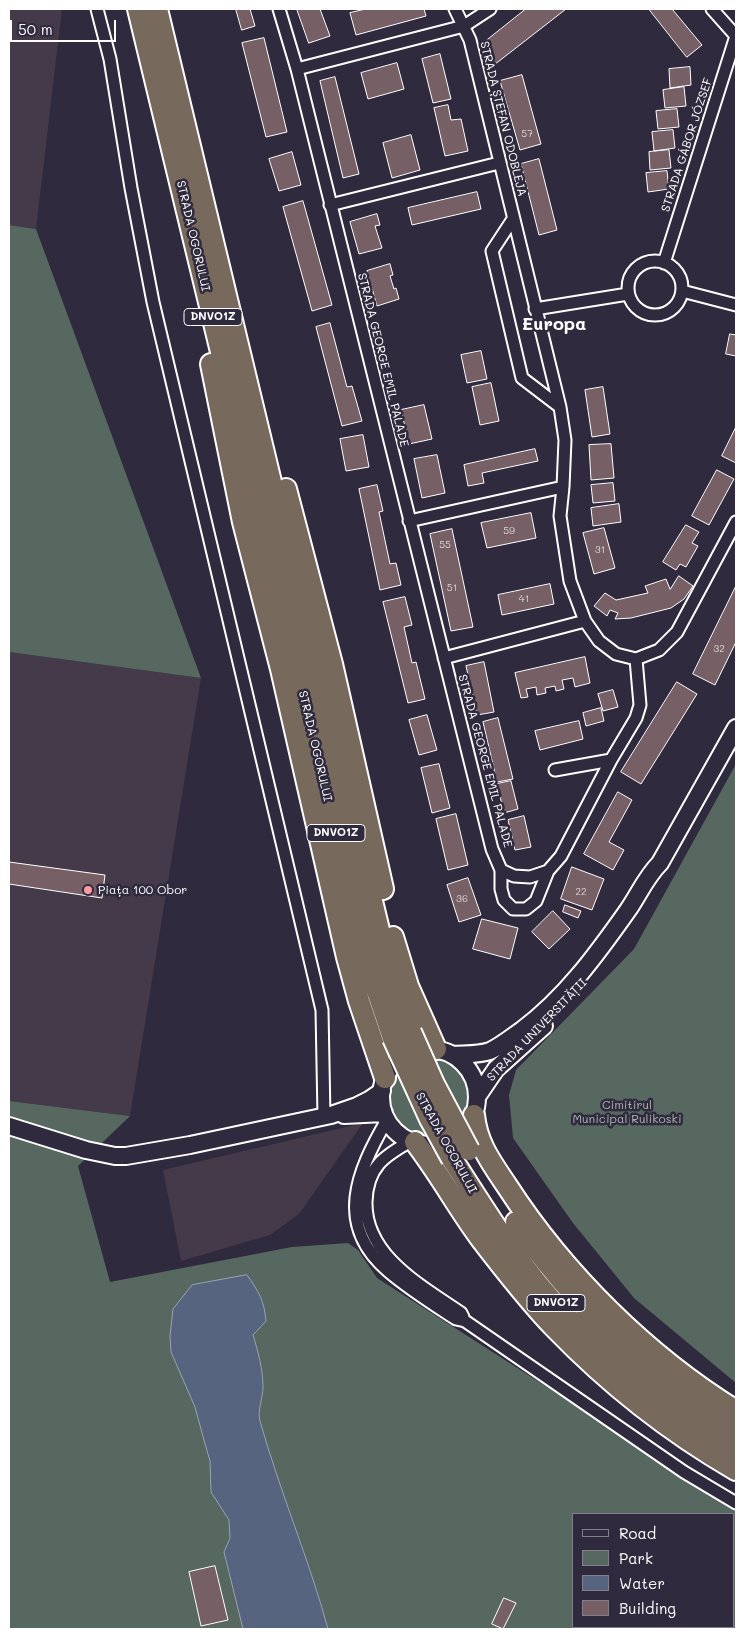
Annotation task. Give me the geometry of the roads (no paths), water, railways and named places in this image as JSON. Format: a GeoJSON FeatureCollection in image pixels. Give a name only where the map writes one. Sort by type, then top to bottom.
{"type":"FeatureCollection","features":[{"type":"Feature","properties":{"kind":"highway","name":"STRADA OGORULUI"},"geometry":{"type":"LineString","coordinates":[[138,9],[207,254]]}},
{"type":"Feature","properties":{"kind":"highway","name":"STRADA OGORULUI"},"geometry":{"type":"LineString","coordinates":[[157,9],[270,556],[332,819],[369,967],[402,1035],[430,1119],[491,1188],[547,1264],[602,1325],[648,1367],[736,1431]]}},
{"type":"Feature","properties":{"kind":"highway"},"geometry":{"type":"LineString","coordinates":[[383,1084],[347,957],[281,669],[243,522],[203,326],[195,271],[207,254],[226,268],[233,288],[332,664],[394,941],[408,986],[444,1052]]}},
{"type":"Feature","properties":{"kind":"highway"},"geometry":{"type":"LineString","coordinates":[[475,1106],[476,1131],[482,1147],[524,1212],[587,1288],[621,1322],[661,1357],[736,1411]]}},
{"type":"Feature","properties":{"kind":"highway"},"geometry":{"type":"LineString","coordinates":[[413,1142],[446,1185],[480,1238],[554,1327],[635,1401],[679,1434],[736,1470]]}},
{"type":"Feature","properties":{"kind":"highway","name":"STRADA OGORULUI"},"geometry":{"type":"LineString","coordinates":[[461,1155],[487,1214],[536,1282],[583,1333],[634,1379],[681,1415],[736,1450]]}},
{"type":"Feature","properties":{"kind":"main road","name":"STRADA UNIVERSITĂȚII"},"geometry":{"type":"LineString","coordinates":[[444,1052],[482,1053],[492,1050],[512,1038],[539,1017],[590,963],[660,863],[736,728]]}},
{"type":"Feature","properties":{"kind":"main road","name":"STRADA UNIVERSITĂȚII"},"geometry":{"type":"LineString","coordinates":[[475,1106],[496,1069],[544,1026],[600,964],[636,915],[657,876],[660,863]]}},
{"type":"Feature","properties":{"kind":"main road"},"geometry":{"type":"LineString","coordinates":[[9,1126],[86,1150],[115,1156],[126,1156],[173,1148],[328,1116],[357,1106],[369,1100],[383,1084],[391,1067],[406,1056],[423,1049],[444,1052],[463,1062],[476,1084],[475,1106],[468,1125],[460,1134],[450,1140],[438,1144],[413,1142],[397,1132],[386,1117],[381,1098],[383,1084]]}},
{"type":"Feature","properties":{"kind":"main road"},"geometry":{"type":"LineString","coordinates":[[328,1116],[386,1117]]}},
{"type":"Feature","properties":{"kind":"street"},"geometry":{"type":"LineString","coordinates":[[97,9],[110,59],[131,188],[153,302],[322,1010],[328,1116]]}},
{"type":"Feature","properties":{"kind":"street","name":"STRADA GEORGE EMIL PALADE"},"geometry":{"type":"LineString","coordinates":[[279,9],[492,849],[501,870],[501,889],[504,900],[513,909],[526,909],[536,901],[548,871],[561,856],[611,760],[636,718],[640,704],[636,659]]}},
{"type":"Feature","properties":{"kind":"street","name":"STRADA ȘTEFAN ODOBLEJA"},"geometry":{"type":"LineString","coordinates":[[455,9],[470,40],[560,407],[565,440],[560,516],[564,552],[570,581],[585,621],[599,641],[616,654],[636,659]]}},
{"type":"Feature","properties":{"kind":"street"},"geometry":{"type":"LineString","coordinates":[[296,70],[464,26],[490,9]]}},
{"type":"Feature","properties":{"kind":"street"},"geometry":{"type":"LineString","coordinates":[[712,9],[736,36]]}},
{"type":"Feature","properties":{"kind":"street","name":"STRADA GÁBOR JÓZSEF"},"geometry":{"type":"LineString","coordinates":[[664,263],[736,36]]}},
{"type":"Feature","properties":{"kind":"street"},"geometry":{"type":"LineString","coordinates":[[330,205],[499,163]]}},
{"type":"Feature","properties":{"kind":"street"},"geometry":{"type":"LineString","coordinates":[[513,219],[492,251],[522,378],[560,407]]}},
{"type":"Feature","properties":{"kind":"street"},"geometry":{"type":"LineString","coordinates":[[650,262],[664,263],[671,266],[678,273],[682,292],[670,311],[652,315],[634,305],[628,294],[632,274],[642,265],[650,262]]}},
{"type":"Feature","properties":{"kind":"street"},"geometry":{"type":"LineString","coordinates":[[682,292],[736,304]]}},
{"type":"Feature","properties":{"kind":"street"},"geometry":{"type":"LineString","coordinates":[[536,309],[628,294]]}},
{"type":"Feature","properties":{"kind":"street"},"geometry":{"type":"LineString","coordinates":[[409,522],[563,487]]}},
{"type":"Feature","properties":{"kind":"street"},"geometry":{"type":"LineString","coordinates":[[636,659],[659,650],[677,632],[736,522]]}},
{"type":"Feature","properties":{"kind":"street"},"geometry":{"type":"LineString","coordinates":[[444,658],[585,621]]}},
{"type":"Feature","properties":{"kind":"street"},"geometry":{"type":"LineString","coordinates":[[555,770],[611,760]]}},
{"type":"Feature","properties":{"kind":"street"},"geometry":{"type":"LineString","coordinates":[[501,870],[514,876],[530,877],[548,871]]}},
{"type":"Feature","properties":{"kind":"street"},"geometry":{"type":"LineString","coordinates":[[386,1117],[358,1181],[355,1205],[357,1222],[362,1237],[368,1249],[388,1271],[456,1319],[466,1321]]}},
{"type":"Feature","properties":{"kind":"street"},"geometry":{"type":"LineString","coordinates":[[413,1142],[388,1154],[376,1167],[368,1189],[366,1206],[368,1220],[373,1237],[386,1256],[417,1283],[461,1313],[466,1321],[684,1472],[736,1503]]}},
{"type":"Feature","properties":{"kind":"water"},"geometry":{"type":"Polygon","coordinates":[[[247,1275],[260,1296],[266,1321],[253,1335],[263,1381],[259,1413],[260,1421],[328,1629],[243,1629],[224,1552],[230,1538],[229,1520],[211,1492],[210,1461],[195,1407],[171,1352],[170,1336],[173,1309],[192,1285],[247,1275]]]}},
{"type":"Feature","properties":{"kind":"place","name":"Piața 100 Obor"},"geometry":{"type":"Point","coordinates":[88,890]}},
{"type":"Feature","properties":{"kind":"district","name":"Europa"},"geometry":{"type":"Point","coordinates":[554,324]}},
{"type":"Feature","properties":{"kind":"park label","name":"Cimitirul Municipal Rulikoski"},"geometry":{"type":"Point","coordinates":[627,1112]}}]}
